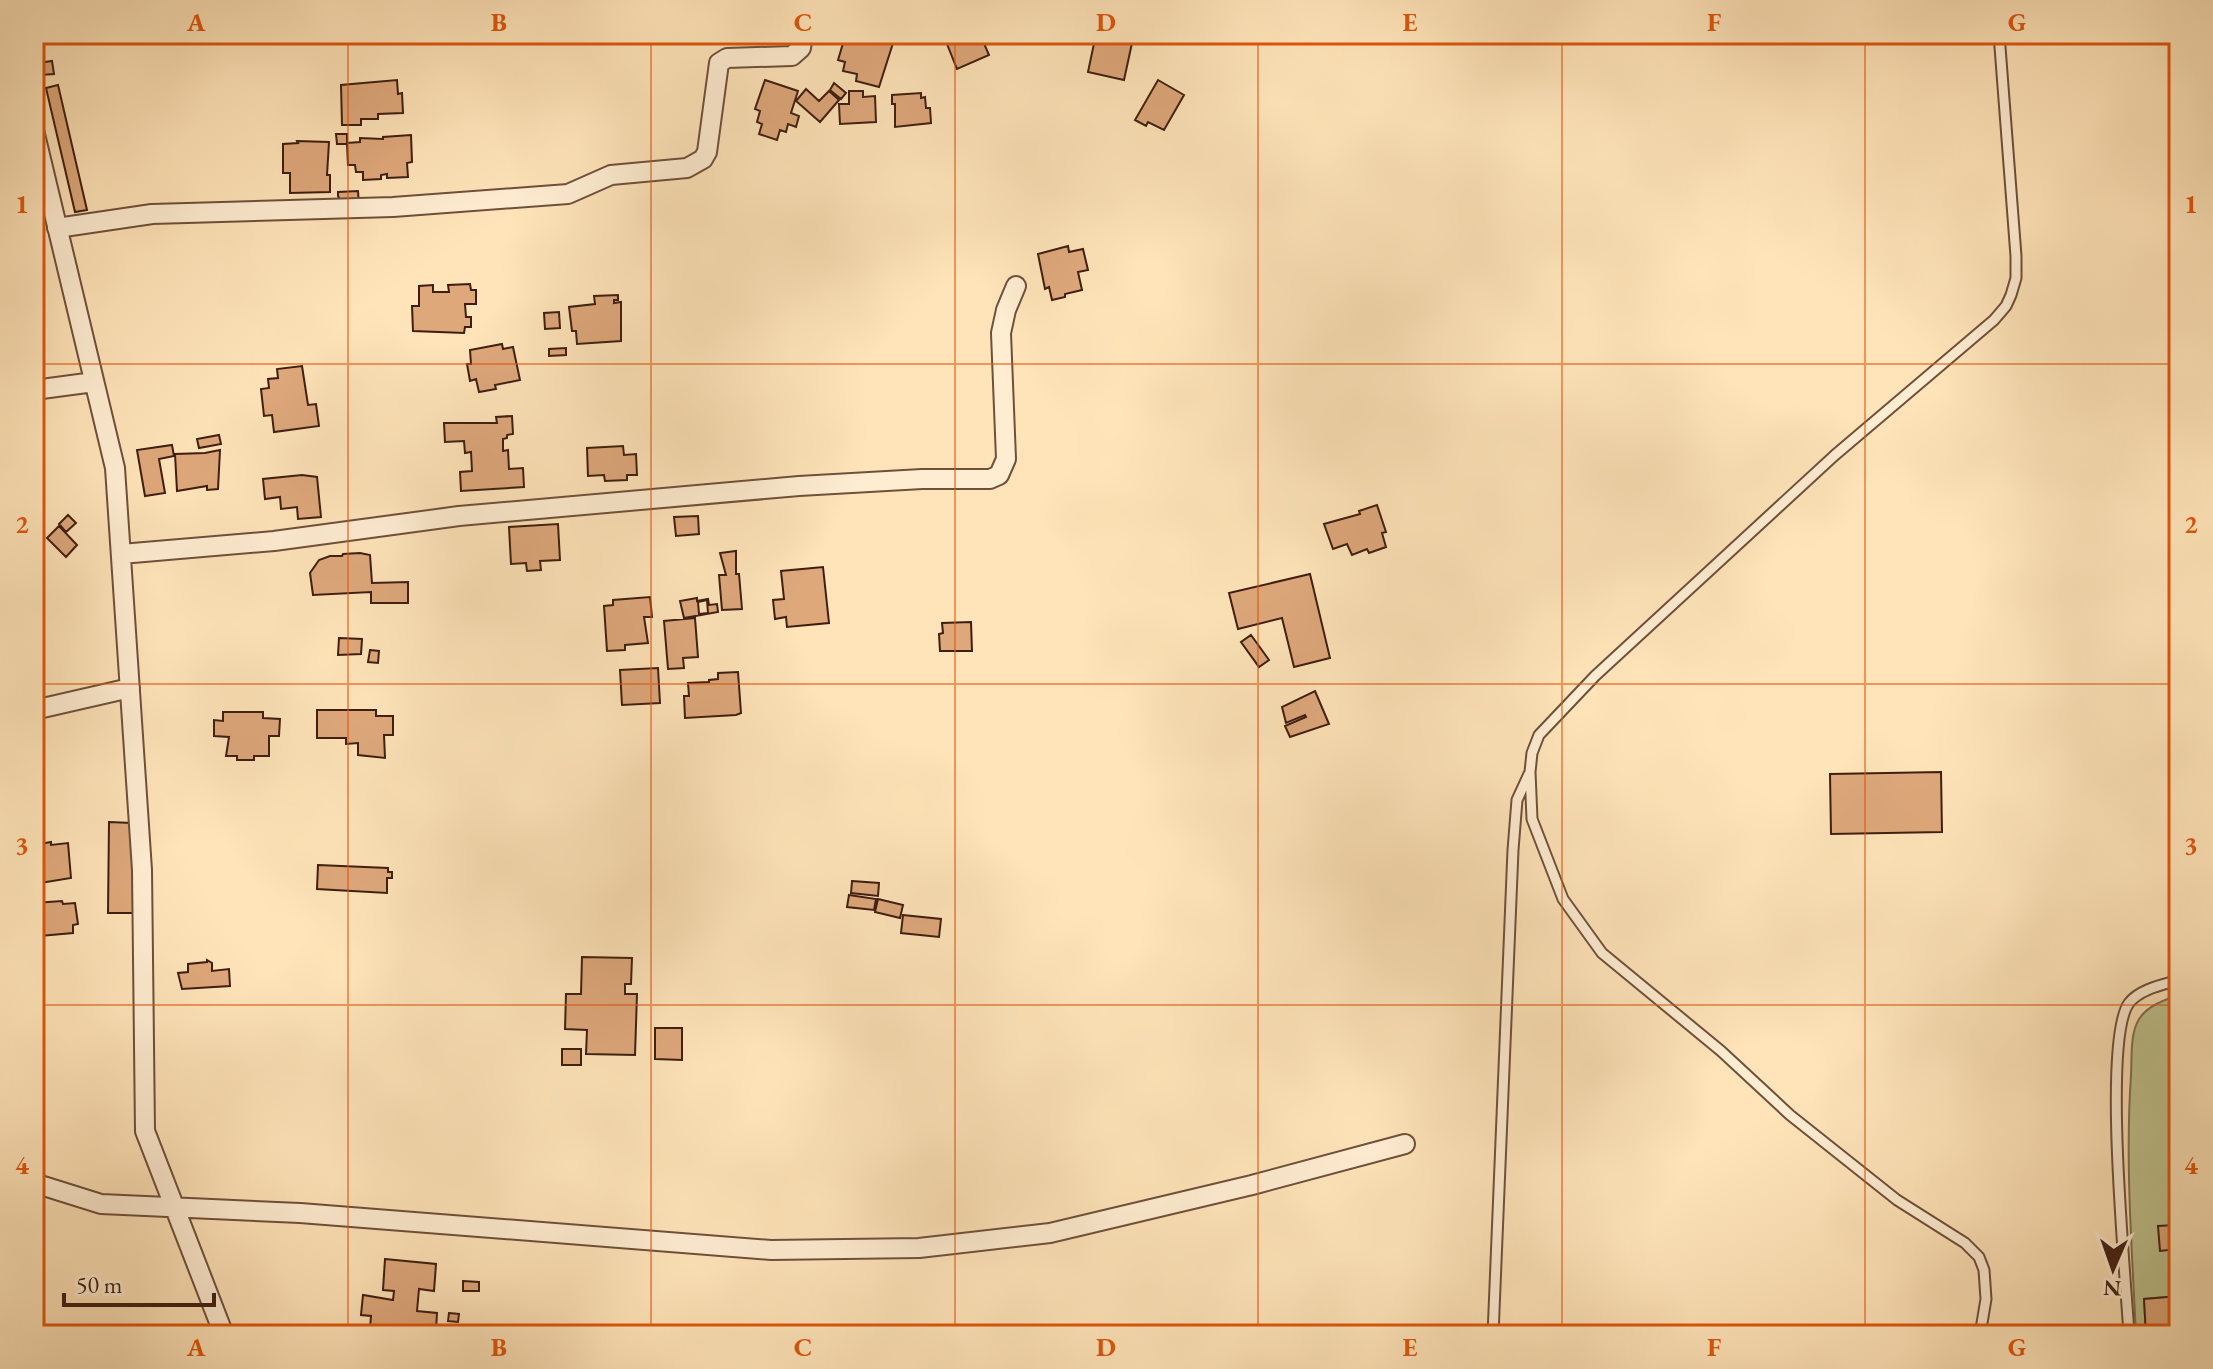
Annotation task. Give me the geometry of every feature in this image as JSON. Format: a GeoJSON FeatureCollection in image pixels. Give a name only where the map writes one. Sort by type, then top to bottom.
{"type":"FeatureCollection","features":[{"type":"Feature","properties":{"kind":"street"},"geometry":{"type":"LineString","coordinates":[[57,228],[152,214],[393,207],[568,194],[611,175],[687,168],[703,159],[707,152],[719,63],[727,58],[792,56],[801,48],[803,34]]}},
{"type":"Feature","properties":{"kind":"street"},"geometry":{"type":"LineString","coordinates":[[34,130],[115,468],[142,870],[145,1131],[224,1335]]}},
{"type":"Feature","properties":{"kind":"street"},"geometry":{"type":"LineString","coordinates":[[121,554],[274,541],[459,516],[799,486],[922,479],[990,479],[999,475],[1006,459],[1001,333],[1016,286]]}},
{"type":"Feature","properties":{"kind":"street"},"geometry":{"type":"LineString","coordinates":[[34,390],[94,382]]}},
{"type":"Feature","properties":{"kind":"street"},"geometry":{"type":"LineString","coordinates":[[34,710],[130,688]]}},
{"type":"Feature","properties":{"kind":"street"},"geometry":{"type":"LineString","coordinates":[[34,1183],[101,1204],[300,1213],[771,1250],[919,1248],[1050,1233],[1252,1185],[1405,1144]]}},
{"type":"Feature","properties":{"kind":"lane"},"geometry":{"type":"LineString","coordinates":[[1980,1335],[1986,1299],[1984,1270],[1979,1257],[1965,1243],[1897,1200],[1790,1115],[1721,1051],[1602,953],[1563,899],[1532,819],[1530,772],[1532,753],[1539,735],[1595,676],[1835,455],[1953,357],[2006,306],[2016,278],[2016,256],[1999,34]]}},
{"type":"Feature","properties":{"kind":"lane"},"geometry":{"type":"LineString","coordinates":[[1493,1335],[1513,850],[1517,800],[1530,772]]}},
{"type":"Feature","properties":{"kind":"lane"},"geometry":{"type":"LineString","coordinates":[[2129,1335],[2116,1114],[2117,1042],[2129,1003],[2143,992],[2179,980]]}},
{"type":"Feature","properties":{"kind":"green space"},"geometry":{"type":"Polygon","coordinates":[[[2179,995],[2179,1296],[2144,1299],[2146,1335],[2136,1335],[2129,1173],[2133,1040],[2135,1027],[2146,1011],[2179,995]]]}},
{"type":"Feature","properties":{"kind":"building"},"geometry":{"type":"Polygon","coordinates":[[[852,34],[869,34],[894,40],[879,87],[856,81],[857,74],[843,71],[845,62],[838,60],[844,40],[850,41],[852,34]]]}},
{"type":"Feature","properties":{"kind":"building"},"geometry":{"type":"Polygon","coordinates":[[[943,34],[980,34],[989,55],[957,69],[943,34]]]}},
{"type":"Feature","properties":{"kind":"building"},"geometry":{"type":"Polygon","coordinates":[[[1096,34],[1127,34],[1125,42],[1132,43],[1124,80],[1088,72],[1096,34]]]}},
{"type":"Feature","properties":{"kind":"building"},"geometry":{"type":"Polygon","coordinates":[[[52,61],[54,74],[40,75],[38,63],[52,61]]]}},
{"type":"Feature","properties":{"kind":"building"},"geometry":{"type":"Polygon","coordinates":[[[397,80],[398,94],[402,93],[403,113],[378,114],[378,119],[361,119],[361,125],[342,125],[341,85],[397,80]]]}},
{"type":"Feature","properties":{"kind":"building"},"geometry":{"type":"Polygon","coordinates":[[[765,80],[798,91],[791,113],[799,116],[796,127],[788,124],[786,132],[780,130],[777,140],[759,134],[762,124],[757,122],[760,111],[755,109],[765,80]]]}},
{"type":"Feature","properties":{"kind":"building"},"geometry":{"type":"Polygon","coordinates":[[[1158,80],[1184,95],[1164,130],[1135,120],[1158,80]]]}},
{"type":"Feature","properties":{"kind":"building"},"geometry":{"type":"Polygon","coordinates":[[[834,83],[846,93],[841,99],[830,90],[834,83]]]}},
{"type":"Feature","properties":{"kind":"building"},"geometry":{"type":"Polygon","coordinates":[[[58,85],[87,210],[75,212],[46,88],[58,85]]]}},
{"type":"Feature","properties":{"kind":"building"},"geometry":{"type":"Polygon","coordinates":[[[806,89],[819,101],[829,91],[839,100],[820,122],[796,101],[806,89]]]}},
{"type":"Feature","properties":{"kind":"building"},"geometry":{"type":"Polygon","coordinates":[[[849,91],[863,91],[863,97],[875,96],[876,122],[840,124],[839,104],[849,104],[849,91]]]}},
{"type":"Feature","properties":{"kind":"building"},"geometry":{"type":"Polygon","coordinates":[[[921,93],[921,98],[925,97],[926,108],[930,108],[931,123],[895,127],[892,95],[921,93]]]}},
{"type":"Feature","properties":{"kind":"building"},"geometry":{"type":"Polygon","coordinates":[[[336,134],[347,134],[347,143],[360,142],[360,138],[411,135],[412,162],[407,163],[408,177],[387,178],[387,174],[381,175],[381,179],[363,180],[363,172],[356,172],[355,165],[348,165],[347,144],[337,144],[336,134]]]}},
{"type":"Feature","properties":{"kind":"building"},"geometry":{"type":"Polygon","coordinates":[[[329,142],[327,175],[330,175],[330,192],[290,193],[290,173],[283,173],[283,144],[329,142]]]}},
{"type":"Feature","properties":{"kind":"building"},"geometry":{"type":"Polygon","coordinates":[[[358,191],[359,205],[340,200],[338,196],[338,192],[358,191]]]}},
{"type":"Feature","properties":{"kind":"building"},"geometry":{"type":"Polygon","coordinates":[[[1068,246],[1069,252],[1083,249],[1088,270],[1078,272],[1082,290],[1052,300],[1049,287],[1045,289],[1038,254],[1068,246]]]}},
{"type":"Feature","properties":{"kind":"building"},"geometry":{"type":"Polygon","coordinates":[[[470,284],[471,290],[476,290],[476,304],[465,304],[466,317],[471,317],[471,327],[465,327],[464,333],[413,331],[412,306],[419,306],[419,286],[433,285],[433,292],[449,292],[448,285],[470,284]]]}},
{"type":"Feature","properties":{"kind":"building"},"geometry":{"type":"Polygon","coordinates":[[[618,295],[614,303],[621,302],[621,341],[577,344],[569,307],[595,304],[594,296],[618,295]]]}},
{"type":"Feature","properties":{"kind":"building"},"geometry":{"type":"Polygon","coordinates":[[[559,312],[560,328],[545,329],[544,313],[559,312]]]}},
{"type":"Feature","properties":{"kind":"building"},"geometry":{"type":"Polygon","coordinates":[[[502,344],[503,349],[513,347],[520,380],[479,392],[476,379],[470,381],[467,364],[471,364],[470,350],[502,344]]]}},
{"type":"Feature","properties":{"kind":"building"},"geometry":{"type":"Polygon","coordinates":[[[566,348],[566,355],[549,356],[549,349],[566,348]]]}},
{"type":"Feature","properties":{"kind":"building"},"geometry":{"type":"Polygon","coordinates":[[[302,366],[308,405],[316,404],[319,426],[274,432],[272,415],[264,416],[261,389],[269,388],[268,379],[278,378],[277,369],[302,366]]]}},
{"type":"Feature","properties":{"kind":"building"},"geometry":{"type":"Polygon","coordinates":[[[512,416],[513,434],[503,439],[503,451],[508,450],[509,469],[523,468],[524,487],[461,491],[460,472],[472,471],[471,452],[465,453],[464,441],[445,442],[444,423],[497,423],[496,417],[512,416]]]}},
{"type":"Feature","properties":{"kind":"building"},"geometry":{"type":"Polygon","coordinates":[[[219,435],[221,444],[199,448],[197,439],[219,435]]]}},
{"type":"Feature","properties":{"kind":"building"},"geometry":{"type":"Polygon","coordinates":[[[172,445],[174,456],[159,459],[165,493],[145,496],[137,450],[172,445]]]}},
{"type":"Feature","properties":{"kind":"building"},"geometry":{"type":"Polygon","coordinates":[[[623,446],[624,455],[636,454],[637,475],[627,475],[627,480],[605,481],[604,475],[588,476],[587,448],[623,446]]]}},
{"type":"Feature","properties":{"kind":"building"},"geometry":{"type":"Polygon","coordinates":[[[220,450],[218,489],[207,490],[207,486],[177,491],[175,454],[220,450]]]}},
{"type":"Feature","properties":{"kind":"building"},"geometry":{"type":"Polygon","coordinates":[[[302,475],[317,477],[321,517],[298,519],[297,507],[281,509],[280,497],[265,499],[263,479],[302,475]]]}},
{"type":"Feature","properties":{"kind":"building"},"geometry":{"type":"Polygon","coordinates":[[[1377,505],[1386,532],[1382,533],[1386,547],[1369,553],[1367,549],[1352,555],[1347,544],[1333,549],[1324,524],[1360,514],[1359,511],[1377,505]]]}},
{"type":"Feature","properties":{"kind":"building"},"geometry":{"type":"Polygon","coordinates":[[[68,515],[76,523],[66,532],[59,524],[68,515]]]}},
{"type":"Feature","properties":{"kind":"building"},"geometry":{"type":"Polygon","coordinates":[[[698,516],[699,534],[676,536],[674,517],[698,516]]]}},
{"type":"Feature","properties":{"kind":"building"},"geometry":{"type":"Polygon","coordinates":[[[558,524],[560,560],[540,561],[541,570],[527,571],[526,563],[511,564],[509,527],[558,524]]]}},
{"type":"Feature","properties":{"kind":"building"},"geometry":{"type":"Polygon","coordinates":[[[59,526],[77,545],[66,557],[47,538],[59,526]]]}},
{"type":"Feature","properties":{"kind":"building"},"geometry":{"type":"Polygon","coordinates":[[[736,551],[742,609],[722,610],[719,575],[726,575],[720,553],[736,551]]]}},
{"type":"Feature","properties":{"kind":"building"},"geometry":{"type":"Polygon","coordinates":[[[360,553],[370,555],[372,583],[408,582],[408,603],[371,603],[371,592],[313,595],[310,573],[319,560],[360,553]]]}},
{"type":"Feature","properties":{"kind":"building"},"geometry":{"type":"Polygon","coordinates":[[[823,567],[829,623],[787,627],[786,617],[775,619],[773,600],[784,599],[781,571],[823,567]]]}},
{"type":"Feature","properties":{"kind":"building"},"geometry":{"type":"Polygon","coordinates":[[[1310,574],[1330,658],[1294,667],[1282,618],[1238,629],[1229,593],[1310,574]]]}},
{"type":"Feature","properties":{"kind":"building"},"geometry":{"type":"Polygon","coordinates":[[[650,597],[652,617],[644,617],[648,643],[625,645],[625,650],[607,651],[604,606],[613,605],[613,600],[650,597]]]}},
{"type":"Feature","properties":{"kind":"building"},"geometry":{"type":"Polygon","coordinates":[[[708,599],[709,605],[717,604],[718,612],[684,618],[680,601],[708,599]],[[707,600],[698,602],[699,614],[708,613],[707,600]]]}},
{"type":"Feature","properties":{"kind":"building"},"geometry":{"type":"Polygon","coordinates":[[[695,618],[698,657],[683,658],[684,668],[668,669],[664,621],[695,618]]]}},
{"type":"Feature","properties":{"kind":"building"},"geometry":{"type":"Polygon","coordinates":[[[971,622],[972,651],[940,651],[942,623],[971,622]]]}},
{"type":"Feature","properties":{"kind":"building"},"geometry":{"type":"Polygon","coordinates":[[[1251,635],[1269,660],[1259,667],[1241,642],[1251,635]]]}},
{"type":"Feature","properties":{"kind":"building"},"geometry":{"type":"Polygon","coordinates":[[[339,638],[362,639],[361,654],[338,655],[339,638]]]}},
{"type":"Feature","properties":{"kind":"building"},"geometry":{"type":"Polygon","coordinates":[[[370,650],[379,651],[378,663],[368,662],[370,650]]]}},
{"type":"Feature","properties":{"kind":"building"},"geometry":{"type":"Polygon","coordinates":[[[658,668],[660,703],[622,705],[620,670],[658,668]]]}},
{"type":"Feature","properties":{"kind":"building"},"geometry":{"type":"Polygon","coordinates":[[[738,672],[741,713],[685,718],[684,696],[689,696],[688,683],[709,682],[718,679],[718,673],[738,672]]]}},
{"type":"Feature","properties":{"kind":"building"},"geometry":{"type":"Polygon","coordinates":[[[1315,691],[1329,724],[1290,737],[1285,726],[1306,717],[1286,723],[1282,707],[1315,691]]]}},
{"type":"Feature","properties":{"kind":"building"},"geometry":{"type":"Polygon","coordinates":[[[317,710],[376,710],[376,716],[393,716],[393,735],[384,735],[385,758],[358,755],[358,743],[346,744],[346,738],[317,738],[317,710]]]}},
{"type":"Feature","properties":{"kind":"building"},"geometry":{"type":"Polygon","coordinates":[[[223,712],[263,712],[263,718],[280,719],[279,736],[269,736],[269,756],[237,760],[237,756],[226,756],[229,737],[214,736],[214,720],[223,721],[223,712]]]}},
{"type":"Feature","properties":{"kind":"building"},"geometry":{"type":"Polygon","coordinates":[[[1941,772],[1942,832],[1831,834],[1830,774],[1941,772]]]}},
{"type":"Feature","properties":{"kind":"building"},"geometry":{"type":"Polygon","coordinates":[[[109,822],[132,823],[133,913],[108,913],[109,822]]]}},
{"type":"Feature","properties":{"kind":"building"},"geometry":{"type":"Polygon","coordinates":[[[51,842],[51,845],[68,843],[71,878],[34,884],[34,845],[51,842]]]}},
{"type":"Feature","properties":{"kind":"building"},"geometry":{"type":"Polygon","coordinates":[[[318,865],[388,868],[392,878],[387,878],[387,893],[317,889],[318,865]]]}},
{"type":"Feature","properties":{"kind":"building"},"geometry":{"type":"Polygon","coordinates":[[[852,881],[879,883],[878,896],[851,893],[852,881]]]}},
{"type":"Feature","properties":{"kind":"building"},"geometry":{"type":"Polygon","coordinates":[[[849,895],[876,899],[874,910],[847,907],[849,895]]]}},
{"type":"Feature","properties":{"kind":"building"},"geometry":{"type":"Polygon","coordinates":[[[878,899],[903,905],[900,918],[875,912],[878,899]]]}},
{"type":"Feature","properties":{"kind":"building"},"geometry":{"type":"Polygon","coordinates":[[[62,901],[63,904],[75,903],[78,924],[73,925],[73,933],[40,936],[34,933],[34,903],[62,901]]]}},
{"type":"Feature","properties":{"kind":"building"},"geometry":{"type":"Polygon","coordinates":[[[903,915],[941,919],[939,937],[901,933],[903,915]]]}},
{"type":"Feature","properties":{"kind":"building"},"geometry":{"type":"Polygon","coordinates":[[[582,957],[632,958],[631,984],[625,984],[625,994],[637,994],[635,1055],[586,1054],[587,1030],[565,1029],[566,994],[581,994],[582,957]]]}},
{"type":"Feature","properties":{"kind":"building"},"geometry":{"type":"Polygon","coordinates":[[[207,960],[212,963],[212,971],[229,969],[230,986],[182,989],[178,973],[188,972],[188,964],[207,960]]]}},
{"type":"Feature","properties":{"kind":"building"},"geometry":{"type":"Polygon","coordinates":[[[655,1028],[682,1028],[682,1060],[655,1059],[655,1028]]]}},
{"type":"Feature","properties":{"kind":"building"},"geometry":{"type":"Polygon","coordinates":[[[562,1049],[581,1049],[581,1065],[562,1065],[562,1049]]]}},
{"type":"Feature","properties":{"kind":"building"},"geometry":{"type":"Polygon","coordinates":[[[2175,1225],[2177,1249],[2160,1251],[2158,1226],[2175,1225]]]}},
{"type":"Feature","properties":{"kind":"building"},"geometry":{"type":"Polygon","coordinates":[[[385,1259],[436,1264],[434,1291],[419,1289],[417,1311],[437,1313],[436,1330],[443,1331],[445,1335],[376,1335],[376,1328],[370,1328],[371,1316],[361,1315],[363,1295],[393,1300],[394,1291],[383,1290],[385,1259]]]}},
{"type":"Feature","properties":{"kind":"building"},"geometry":{"type":"Polygon","coordinates":[[[463,1281],[479,1282],[479,1291],[463,1291],[463,1281]]]}},
{"type":"Feature","properties":{"kind":"building"},"geometry":{"type":"Polygon","coordinates":[[[2179,1296],[2179,1335],[2146,1335],[2144,1299],[2179,1296]]]}},
{"type":"Feature","properties":{"kind":"building"},"geometry":{"type":"Polygon","coordinates":[[[449,1313],[459,1314],[458,1322],[448,1321],[449,1313]]]}}]}
